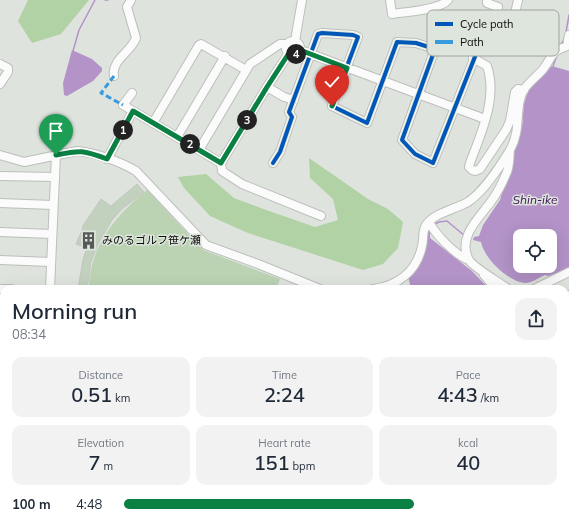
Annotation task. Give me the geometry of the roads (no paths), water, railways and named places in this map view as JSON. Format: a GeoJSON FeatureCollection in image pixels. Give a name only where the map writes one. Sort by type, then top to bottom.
{"type":"FeatureCollection","features":[{"type":"Feature","properties":{"kind":"street"},"geometry":{"type":"LineString","coordinates":[[114,76],[113,72],[119,59],[132,45],[136,38],[127,7],[131,0]]}},
{"type":"Feature","properties":{"kind":"street"},"geometry":{"type":"LineString","coordinates":[[302,0],[291,43],[287,50],[289,53],[221,163],[222,171],[242,184],[321,216]]}},
{"type":"Feature","properties":{"kind":"street"},"geometry":{"type":"LineString","coordinates":[[390,0],[392,14],[435,6],[448,0]]}},
{"type":"Feature","properties":{"kind":"street"},"geometry":{"type":"LineString","coordinates":[[488,0],[487,3],[498,7],[497,10]]}},
{"type":"Feature","properties":{"kind":"street"},"geometry":{"type":"LineString","coordinates":[[516,10],[518,0]]}},
{"type":"Feature","properties":{"kind":"street"},"geometry":{"type":"LineString","coordinates":[[273,162],[280,152],[292,117],[289,112],[318,34],[354,35],[358,37],[332,106],[367,123],[397,42],[416,43],[427,47]]}},
{"type":"Feature","properties":{"kind":"street"},"geometry":{"type":"LineString","coordinates":[[564,48],[569,35]]}},
{"type":"Feature","properties":{"kind":"street"},"geometry":{"type":"LineString","coordinates":[[153,123],[199,45],[205,44],[246,70]]}},
{"type":"Feature","properties":{"kind":"street"},"geometry":{"type":"LineString","coordinates":[[199,150],[250,64],[280,44],[300,44],[300,50]]}},
{"type":"Feature","properties":{"kind":"street"},"geometry":{"type":"LineString","coordinates":[[289,53],[295,54],[300,50]]}},
{"type":"Feature","properties":{"kind":"street"},"geometry":{"type":"LineString","coordinates":[[300,50],[485,120]]}},
{"type":"Feature","properties":{"kind":"street"},"geometry":{"type":"LineString","coordinates":[[177,137],[225,56]]}},
{"type":"Feature","properties":{"kind":"street"},"geometry":{"type":"LineString","coordinates":[[433,56],[402,140],[415,154],[433,163],[473,58],[487,66],[489,72],[489,106],[470,163],[469,167],[472,170],[475,171],[480,169],[506,130],[510,121],[515,92],[518,89],[524,90]]}},
{"type":"Feature","properties":{"kind":"street"},"geometry":{"type":"LineString","coordinates":[[399,285],[420,256],[424,230],[444,212],[469,201],[488,181],[510,150],[518,132],[520,106],[524,90],[543,69],[551,56]]}},
{"type":"Feature","properties":{"kind":"street"},"geometry":{"type":"LineString","coordinates":[[0,64],[8,68],[8,72],[0,84]]}},
{"type":"Feature","properties":{"kind":"street"},"geometry":{"type":"LineString","coordinates":[[267,87],[284,97],[294,100]]}},
{"type":"Feature","properties":{"kind":"street"},"geometry":{"type":"LineString","coordinates":[[132,93],[122,105],[221,163]]}},
{"type":"Feature","properties":{"kind":"street"},"geometry":{"type":"LineString","coordinates":[[107,159],[133,111]]}},
{"type":"Feature","properties":{"kind":"street"},"geometry":{"type":"LineString","coordinates":[[469,260],[465,245],[470,228],[491,202],[507,174],[510,150]]}},
{"type":"Feature","properties":{"kind":"street"},"geometry":{"type":"LineString","coordinates":[[0,155],[24,162],[77,151],[86,151],[136,171],[206,245],[310,285]]}},
{"type":"Feature","properties":{"kind":"street"},"geometry":{"type":"LineString","coordinates":[[50,285],[56,155]]}},
{"type":"Feature","properties":{"kind":"street"},"geometry":{"type":"LineString","coordinates":[[0,176],[54,177]]}},
{"type":"Feature","properties":{"kind":"street"},"geometry":{"type":"LineString","coordinates":[[0,203],[53,205]]}},
{"type":"Feature","properties":{"kind":"street"},"geometry":{"type":"LineString","coordinates":[[431,224],[435,232],[462,257],[469,260],[482,272],[503,285]]}},
{"type":"Feature","properties":{"kind":"street"},"geometry":{"type":"LineString","coordinates":[[0,232],[52,234]]}},
{"type":"Feature","properties":{"kind":"street"},"geometry":{"type":"LineString","coordinates":[[0,260],[51,262]]}},
{"type":"Feature","properties":{"kind":"street"},"geometry":{"type":"LineString","coordinates":[[482,272],[492,285]]}},
{"type":"Feature","properties":{"kind":"street"},"geometry":{"type":"LineString","coordinates":[[542,285],[569,272]]}},
{"type":"Feature","properties":{"kind":"water"},"geometry":{"type":"Polygon","coordinates":[[[72,50],[92,59],[102,68],[102,71],[93,81],[67,96],[64,95],[63,83],[72,50]]]}},
{"type":"Feature","properties":{"kind":"water","name":"Shin-ike"},"geometry":{"type":"Polygon","coordinates":[[[552,66],[569,71],[569,269],[557,273],[548,276],[545,275],[525,283],[518,282],[504,274],[492,262],[481,242],[473,240],[474,237],[479,236],[483,225],[500,200],[514,149],[522,128],[524,103],[528,92],[535,82],[552,66]]]}},
{"type":"Feature","properties":{"kind":"water"},"geometry":{"type":"Polygon","coordinates":[[[427,227],[430,229],[430,238],[472,271],[485,285],[410,285],[408,276],[427,227]]]}},
{"type":"Feature","properties":{"kind":"waterway"},"geometry":{"type":"LineString","coordinates":[[73,51],[79,30],[95,0]]}},
{"type":"Feature","properties":{"kind":"waterway"},"geometry":{"type":"LineString","coordinates":[[560,46],[565,38],[569,15]]}},
{"type":"Feature","properties":{"kind":"waterway"},"geometry":{"type":"LineString","coordinates":[[553,66],[557,56]]}},
{"type":"Feature","properties":{"kind":"waterway"},"geometry":{"type":"LineString","coordinates":[[433,225],[439,222],[447,221],[465,236]]}},
{"type":"Feature","properties":{"kind":"place","name":"みのるゴルフ笹ケ瀬"},"geometry":{"type":"Point","coordinates":[89,240]}}]}
